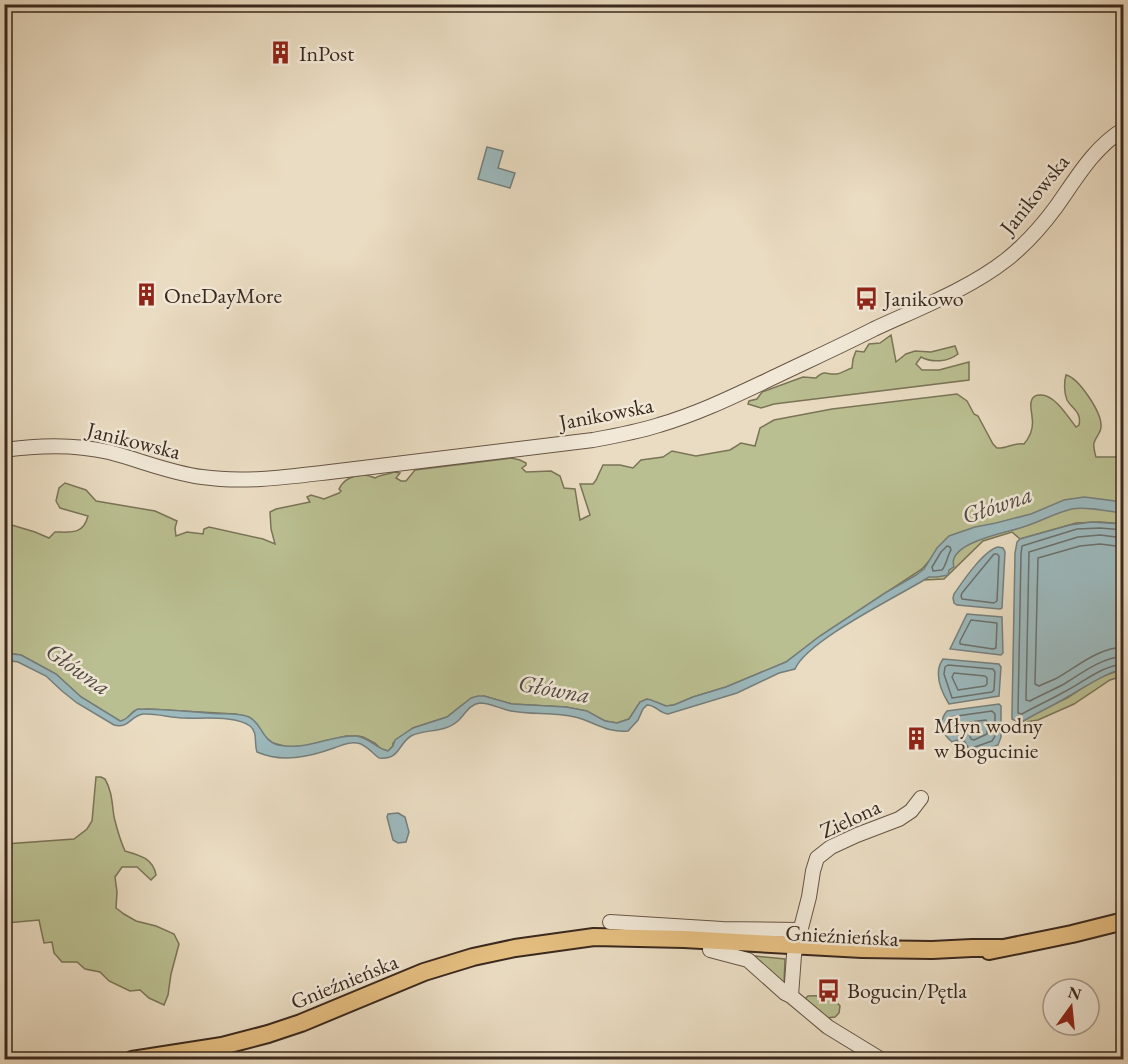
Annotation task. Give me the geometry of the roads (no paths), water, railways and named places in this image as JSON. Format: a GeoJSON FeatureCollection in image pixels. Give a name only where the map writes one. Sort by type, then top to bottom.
{"type":"FeatureCollection","features":[{"type":"Feature","properties":{"kind":"main road","name":"Gnieźnieńska"},"geometry":{"type":"LineString","coordinates":[[132,1059],[222,1046],[268,1034],[311,1020],[404,980],[472,957],[515,948],[594,937],[797,944],[864,960],[933,960],[973,956],[1124,921]]}},
{"type":"Feature","properties":{"kind":"main road","name":"Gnieźnieńska"},"geometry":{"type":"LineString","coordinates":[[573,941],[710,950],[797,944]]}},
{"type":"Feature","properties":{"kind":"street","name":"Janikowska"},"geometry":{"type":"LineString","coordinates":[[4,450],[44,446],[76,447],[107,452],[181,474],[241,480],[330,472],[592,440],[657,426],[700,411],[750,388],[936,300],[992,270],[1032,236],[1096,152],[1124,129]]}},
{"type":"Feature","properties":{"kind":"street","name":"Zielona"},"geometry":{"type":"LineString","coordinates":[[797,944],[817,858],[831,847],[898,819],[911,811],[921,798]]}},
{"type":"Feature","properties":{"kind":"street"},"geometry":{"type":"LineString","coordinates":[[610,922],[722,929],[797,944],[791,996]]}},
{"type":"Feature","properties":{"kind":"street"},"geometry":{"type":"LineString","coordinates":[[710,950],[748,960],[828,1027],[882,1059]]}},
{"type":"Feature","properties":{"kind":"water"},"geometry":{"type":"Polygon","coordinates":[[[487,147],[503,151],[498,168],[515,173],[510,188],[478,179],[487,147]]]}},
{"type":"Feature","properties":{"kind":"water"},"geometry":{"type":"Polygon","coordinates":[[[1084,497],[1123,502],[1123,513],[1072,509],[1027,526],[978,540],[959,551],[954,559],[954,567],[949,570],[948,575],[929,577],[855,619],[817,645],[795,669],[779,673],[737,693],[668,714],[647,705],[628,731],[607,729],[567,715],[519,712],[480,703],[471,707],[459,720],[447,727],[411,736],[391,757],[379,758],[363,745],[348,743],[295,758],[276,757],[257,752],[252,729],[236,720],[143,714],[126,724],[114,725],[77,703],[46,676],[18,662],[5,660],[5,653],[21,655],[56,674],[81,697],[120,721],[138,709],[239,715],[249,717],[257,723],[265,736],[278,745],[308,745],[346,736],[356,736],[365,738],[388,751],[395,740],[413,728],[447,717],[471,698],[478,696],[512,704],[566,707],[587,711],[605,721],[617,723],[629,719],[640,702],[647,699],[666,706],[674,705],[726,687],[786,662],[820,636],[924,569],[937,548],[949,536],[975,527],[1031,514],[1064,500],[1084,497]]]}},
{"type":"Feature","properties":{"kind":"water"},"geometry":{"type":"Polygon","coordinates":[[[1091,522],[1123,524],[1123,669],[1102,677],[1020,723],[1012,719],[1017,542],[1020,539],[1070,525],[1091,522]]]}},
{"type":"Feature","properties":{"kind":"water"},"geometry":{"type":"Polygon","coordinates":[[[998,547],[1003,548],[1005,552],[1002,608],[954,603],[954,594],[968,574],[986,554],[998,547]]]}},
{"type":"Feature","properties":{"kind":"water"},"geometry":{"type":"Polygon","coordinates":[[[967,614],[1002,617],[1003,653],[1001,655],[950,649],[967,614]]]}},
{"type":"Feature","properties":{"kind":"water"},"geometry":{"type":"Polygon","coordinates":[[[943,659],[999,664],[1001,667],[999,696],[949,704],[938,676],[943,659]]]}},
{"type":"Feature","properties":{"kind":"water"},"geometry":{"type":"Polygon","coordinates":[[[999,704],[1001,706],[1001,737],[998,745],[970,756],[963,755],[957,740],[952,742],[944,731],[942,723],[944,715],[947,711],[999,704]]]}},
{"type":"Feature","properties":{"kind":"water"},"geometry":{"type":"Polygon","coordinates":[[[398,813],[405,817],[409,832],[406,842],[398,843],[393,840],[387,817],[388,814],[398,813]]]}},
{"type":"Feature","properties":{"kind":"place","name":"InPost"},"geometry":{"type":"Point","coordinates":[281,53]}},
{"type":"Feature","properties":{"kind":"place","name":"OneDayMore"},"geometry":{"type":"Point","coordinates":[146,295]}},
{"type":"Feature","properties":{"kind":"place","name":"Janikowo"},"geometry":{"type":"Point","coordinates":[866,298]}},
{"type":"Feature","properties":{"kind":"place","name":"Młyn wodny w Bogucinie"},"geometry":{"type":"Point","coordinates":[916,738]}},
{"type":"Feature","properties":{"kind":"place","name":"Bogucin/Pętla"},"geometry":{"type":"Point","coordinates":[829,990]}},
{"type":"Feature","properties":{"kind":"water label","name":"Główna"},"geometry":{"type":"Point","coordinates":[997,505]}},
{"type":"Feature","properties":{"kind":"water label","name":"Główna"},"geometry":{"type":"Point","coordinates":[78,669]}},
{"type":"Feature","properties":{"kind":"water label","name":"Główna"},"geometry":{"type":"Point","coordinates":[554,689]}}]}
